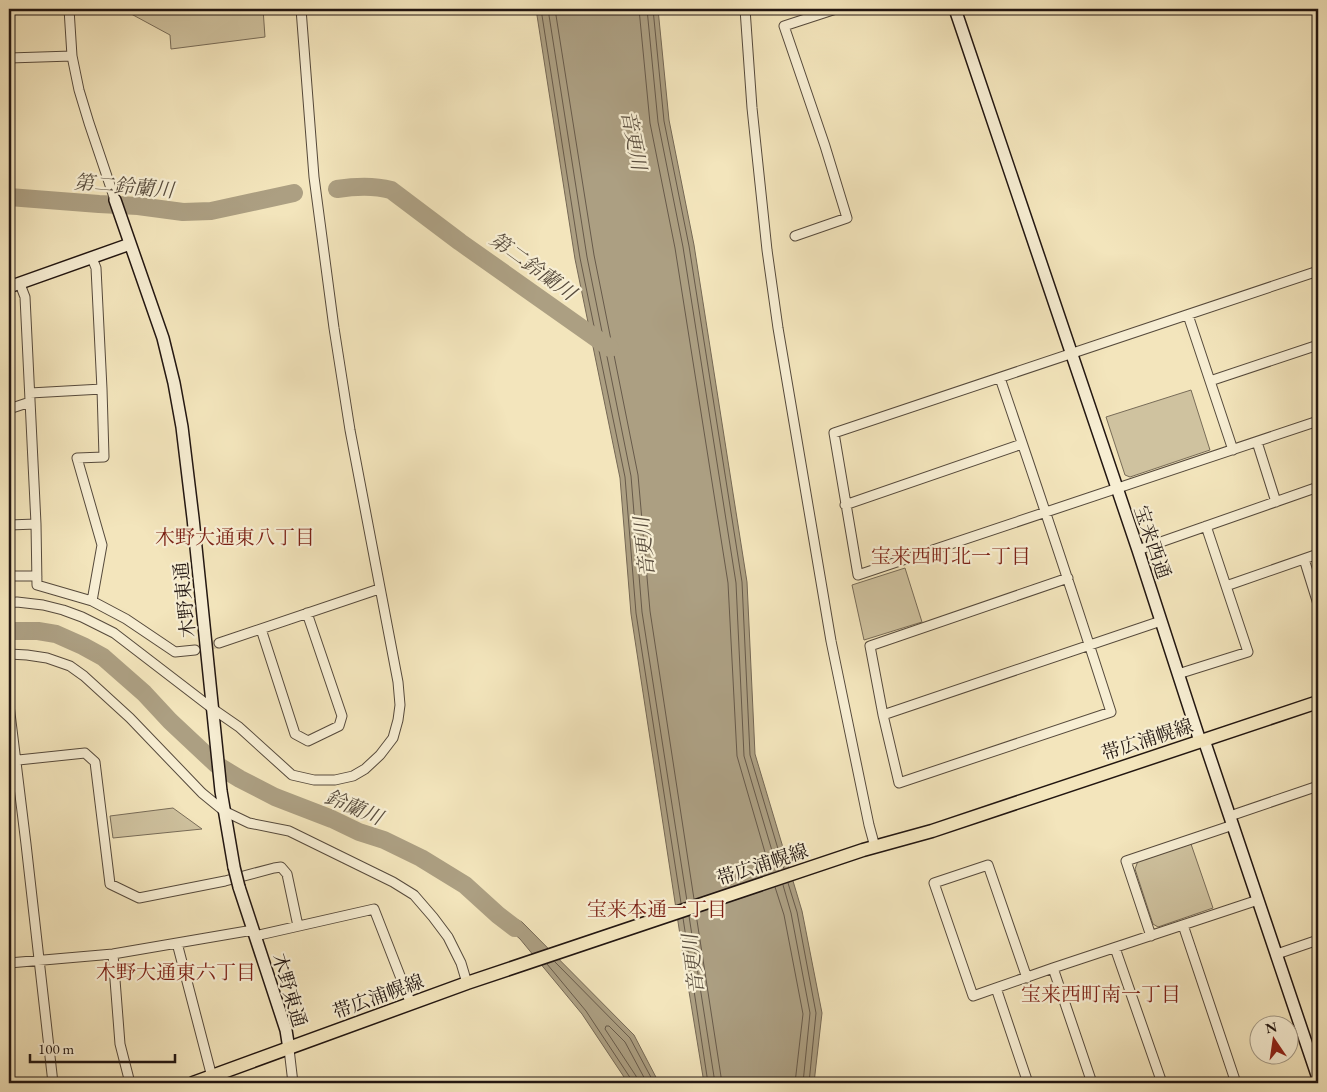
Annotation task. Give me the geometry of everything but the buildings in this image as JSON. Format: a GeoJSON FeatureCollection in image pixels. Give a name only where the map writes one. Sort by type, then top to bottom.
{"type":"FeatureCollection","features":[{"type":"Feature","properties":{"kind":"main road","name":"帯広浦幌線"},"geometry":{"type":"LineString","coordinates":[[193,1083],[480,978],[863,850],[932,831],[1318,702]]}},
{"type":"Feature","properties":{"kind":"street"},"geometry":{"type":"LineString","coordinates":[[69,9],[72,56],[79,90],[115,200]]}},
{"type":"Feature","properties":{"kind":"street"},"geometry":{"type":"LineString","coordinates":[[9,603],[43,605],[63,610],[114,633],[239,727],[292,774],[314,780],[335,780],[352,776],[365,769],[380,755],[393,738],[400,705],[398,682],[350,430],[334,328],[314,177],[301,9]]}},
{"type":"Feature","properties":{"kind":"street"},"geometry":{"type":"LineString","coordinates":[[745,9],[752,108],[767,250],[778,328],[831,642],[875,847]]}},
{"type":"Feature","properties":{"kind":"street"},"geometry":{"type":"LineString","coordinates":[[795,236],[848,218],[784,26],[836,9]]}},
{"type":"Feature","properties":{"kind":"street","name":"宝来西通"},"geometry":{"type":"LineString","coordinates":[[955,9],[1178,674],[1231,820],[1318,1078]]}},
{"type":"Feature","properties":{"kind":"street"},"geometry":{"type":"LineString","coordinates":[[9,58],[72,56]]}},
{"type":"Feature","properties":{"kind":"street","name":"木野東通"},"geometry":{"type":"LineString","coordinates":[[115,200],[163,338],[174,383],[182,427],[224,811],[239,886],[286,1030],[289,1049]]}},
{"type":"Feature","properties":{"kind":"street"},"geometry":{"type":"LineString","coordinates":[[130,244],[14,286],[25,297],[36,524],[37,585],[92,601],[126,619],[175,652],[195,650]]}},
{"type":"Feature","properties":{"kind":"street"},"geometry":{"type":"LineString","coordinates":[[92,258],[96,268],[104,457],[78,458],[102,545],[92,601]]}},
{"type":"Feature","properties":{"kind":"street"},"geometry":{"type":"LineString","coordinates":[[1318,271],[834,433],[858,575],[1318,421]]}},
{"type":"Feature","properties":{"kind":"street"},"geometry":{"type":"LineString","coordinates":[[1188,315],[1233,450]]}},
{"type":"Feature","properties":{"kind":"street"},"geometry":{"type":"LineString","coordinates":[[1210,381],[1318,345]]}},
{"type":"Feature","properties":{"kind":"street"},"geometry":{"type":"LineString","coordinates":[[1000,378],[1046,512],[1068,578],[1112,712],[899,784],[870,646],[1068,578]]}},
{"type":"Feature","properties":{"kind":"street"},"geometry":{"type":"LineString","coordinates":[[9,409],[30,397],[102,388]]}},
{"type":"Feature","properties":{"kind":"street"},"geometry":{"type":"LineString","coordinates":[[1256,442],[1276,502]]}},
{"type":"Feature","properties":{"kind":"street"},"geometry":{"type":"LineString","coordinates":[[845,505],[1022,444]]}},
{"type":"Feature","properties":{"kind":"street"},"geometry":{"type":"LineString","coordinates":[[1138,550],[1318,488]]}},
{"type":"Feature","properties":{"kind":"street"},"geometry":{"type":"LineString","coordinates":[[9,525],[36,524]]}},
{"type":"Feature","properties":{"kind":"street"},"geometry":{"type":"LineString","coordinates":[[1178,674],[1248,652],[1206,526]]}},
{"type":"Feature","properties":{"kind":"street"},"geometry":{"type":"LineString","coordinates":[[1226,586],[1318,554]]}},
{"type":"Feature","properties":{"kind":"street"},"geometry":{"type":"LineString","coordinates":[[1304,559],[1318,604]]}},
{"type":"Feature","properties":{"kind":"street"},"geometry":{"type":"LineString","coordinates":[[9,576],[37,576]]}},
{"type":"Feature","properties":{"kind":"street"},"geometry":{"type":"LineString","coordinates":[[219,643],[380,589]]}},
{"type":"Feature","properties":{"kind":"street"},"geometry":{"type":"LineString","coordinates":[[261,629],[295,734],[308,741],[339,726],[342,716],[307,613]]}},
{"type":"Feature","properties":{"kind":"street"},"geometry":{"type":"LineString","coordinates":[[884,715],[1161,621]]}},
{"type":"Feature","properties":{"kind":"street"},"geometry":{"type":"LineString","coordinates":[[9,654],[47,658],[70,666],[84,676],[130,718],[202,793],[224,811],[249,823],[289,830],[393,882],[414,895],[448,937],[461,963],[467,983]]}},
{"type":"Feature","properties":{"kind":"street"},"geometry":{"type":"LineString","coordinates":[[9,704],[12,761],[39,960],[53,1083]]}},
{"type":"Feature","properties":{"kind":"street"},"geometry":{"type":"LineString","coordinates":[[12,761],[85,753],[95,762],[110,884],[139,898],[225,881],[281,867],[287,874],[298,926]]}},
{"type":"Feature","properties":{"kind":"street"},"geometry":{"type":"LineString","coordinates":[[1151,936],[1126,861],[1318,786]]}},
{"type":"Feature","properties":{"kind":"street"},"geometry":{"type":"LineString","coordinates":[[1027,978],[988,864],[934,883],[973,996],[1027,978],[1053,968],[1258,900]]}},
{"type":"Feature","properties":{"kind":"street"},"geometry":{"type":"LineString","coordinates":[[9,963],[113,954],[298,926],[374,909],[411,1004]]}},
{"type":"Feature","properties":{"kind":"street"},"geometry":{"type":"LineString","coordinates":[[1183,925],[1236,1083]]}},
{"type":"Feature","properties":{"kind":"street"},"geometry":{"type":"LineString","coordinates":[[1276,954],[1318,940]]}},
{"type":"Feature","properties":{"kind":"street"},"geometry":{"type":"LineString","coordinates":[[177,944],[212,1077]]}},
{"type":"Feature","properties":{"kind":"street"},"geometry":{"type":"LineString","coordinates":[[1115,948],[1162,1083]]}},
{"type":"Feature","properties":{"kind":"street"},"geometry":{"type":"LineString","coordinates":[[113,954],[120,1044],[130,1083]]}},
{"type":"Feature","properties":{"kind":"street"},"geometry":{"type":"LineString","coordinates":[[1053,968],[1092,1083]]}},
{"type":"Feature","properties":{"kind":"street"},"geometry":{"type":"LineString","coordinates":[[996,988],[1028,1083]]}},
{"type":"Feature","properties":{"kind":"street"},"geometry":{"type":"LineString","coordinates":[[289,1049],[292,1083]]}},
{"type":"Feature","properties":{"kind":"shaded area"},"geometry":{"type":"Polygon","coordinates":[[[122,9],[263,9],[265,37],[171,49],[170,35],[122,9]]]}},
{"type":"Feature","properties":{"kind":"shaded area"},"geometry":{"type":"Polygon","coordinates":[[[1191,390],[1210,450],[1130,477],[1125,475],[1106,417],[1191,390]]]}},
{"type":"Feature","properties":{"kind":"shaded area"},"geometry":{"type":"Polygon","coordinates":[[[905,568],[922,622],[864,640],[852,585],[905,568]]]}},
{"type":"Feature","properties":{"kind":"shaded area"},"geometry":{"type":"Polygon","coordinates":[[[173,808],[202,829],[113,838],[110,816],[173,808]]]}},
{"type":"Feature","properties":{"kind":"shaded area"},"geometry":{"type":"Polygon","coordinates":[[[1191,844],[1213,908],[1158,927],[1153,924],[1135,869],[1138,861],[1191,844]]]}},
{"type":"Feature","properties":{"kind":"water","name":"音更川"},"geometry":{"type":"Polygon","coordinates":[[[536,9],[658,9],[669,120],[694,245],[747,582],[755,754],[802,911],[822,1013],[814,1083],[704,1083],[631,614],[620,478],[575,259],[536,9]]]}},
{"type":"Feature","properties":{"kind":"water"},"geometry":{"type":"Polygon","coordinates":[[[497,909],[522,922],[634,1035],[659,1083],[628,1083],[582,1014],[520,939],[496,918],[497,909]]]}},
{"type":"Feature","properties":{"kind":"waterway","name":"第二鈴蘭川"},"geometry":{"type":"LineString","coordinates":[[337,189],[364,186],[391,190],[460,242],[610,348]]}},
{"type":"Feature","properties":{"kind":"waterway","name":"第二鈴蘭川"},"geometry":{"type":"LineString","coordinates":[[9,197],[138,206],[183,212],[211,211],[294,193]]}},
{"type":"Feature","properties":{"kind":"waterway","name":"鈴蘭川"},"geometry":{"type":"LineString","coordinates":[[9,631],[38,631],[56,634],[103,657],[144,693],[170,721],[217,765],[275,797],[332,819],[359,832],[384,840],[421,858],[465,885],[515,928]]}},
{"type":"Feature","properties":{"kind":"tunnel"},"geometry":{"type":"LineString","coordinates":[[195,650],[219,643]]}},
{"type":"Feature","properties":{"kind":"district","name":"木野大通東八丁目"},"geometry":{"type":"Point","coordinates":[235,537]}},
{"type":"Feature","properties":{"kind":"district","name":"宝来西町北一丁目"},"geometry":{"type":"Point","coordinates":[951,556]}},
{"type":"Feature","properties":{"kind":"district","name":"宝来本通一丁目"},"geometry":{"type":"Point","coordinates":[657,909]}},
{"type":"Feature","properties":{"kind":"district","name":"木野大通東六丁目"},"geometry":{"type":"Point","coordinates":[176,972]}},
{"type":"Feature","properties":{"kind":"district","name":"宝来西町南一丁目"},"geometry":{"type":"Point","coordinates":[1101,994]}}]}
